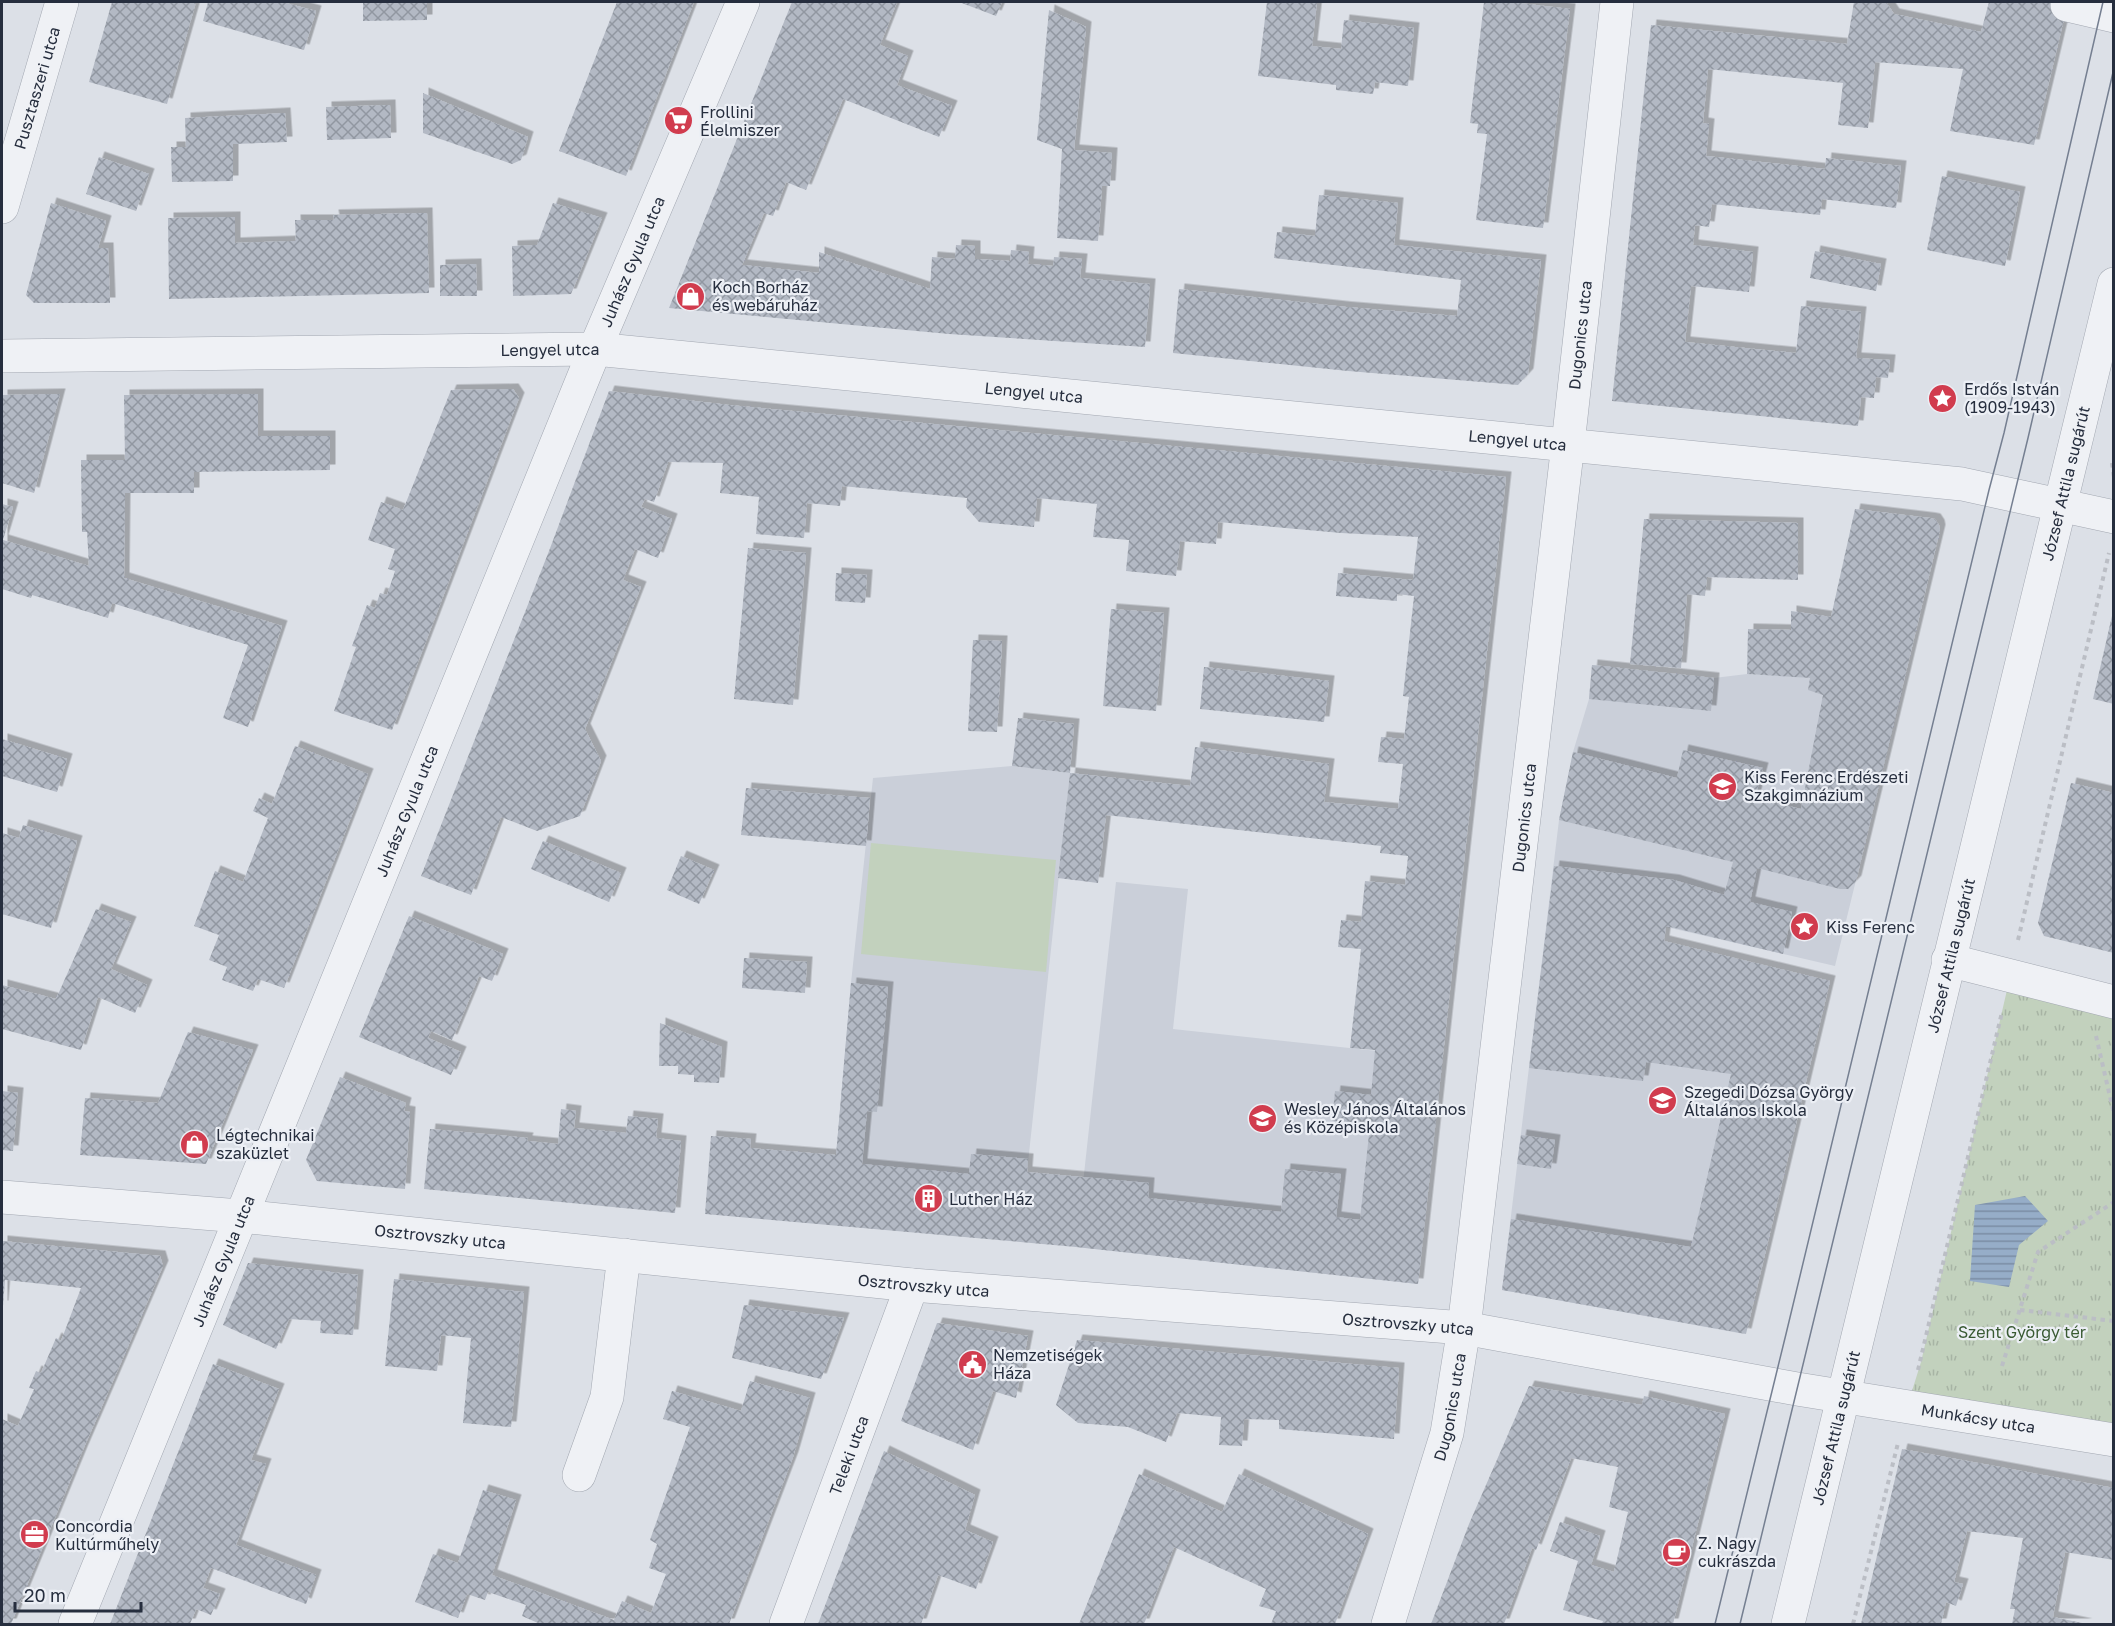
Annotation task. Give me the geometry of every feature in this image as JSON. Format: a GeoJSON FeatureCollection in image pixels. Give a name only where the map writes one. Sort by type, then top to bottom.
{"type":"FeatureCollection","features":[{"type":"Feature","properties":{"kind":"street","name":"Pusztaszeri utca"},"geometry":{"type":"LineString","coordinates":[[2,207],[62,2]]}},
{"type":"Feature","properties":{"kind":"street","name":"Juhász Gyula utca"},"geometry":{"type":"LineString","coordinates":[[75,1624],[595,349],[743,2]]}},
{"type":"Feature","properties":{"kind":"street","name":"Dugonics utca"},"geometry":{"type":"LineString","coordinates":[[1388,1624],[1447,1432],[1464,1328],[1568,444],[1617,2]]}},
{"type":"Feature","properties":{"kind":"street"},"geometry":{"type":"LineString","coordinates":[[2067,4],[2114,16]]}},
{"type":"Feature","properties":{"kind":"street","name":"József Attila sugárút"},"geometry":{"type":"LineString","coordinates":[[1788,1624],[2114,284]]}},
{"type":"Feature","properties":{"kind":"street","name":"Lengyel utca"},"geometry":{"type":"LineString","coordinates":[[2,356],[595,349],[1962,484],[2114,517]]}},
{"type":"Feature","properties":{"kind":"street"},"geometry":{"type":"LineString","coordinates":[[1948,960],[2103,999]]}},
{"type":"Feature","properties":{"kind":"street","name":"Osztrovszky utca"},"geometry":{"type":"LineString","coordinates":[[2,1197],[240,1216],[912,1285],[1464,1328],[1842,1397]]}},
{"type":"Feature","properties":{"kind":"street"},"geometry":{"type":"LineString","coordinates":[[579,1475],[608,1397],[624,1255]]}},
{"type":"Feature","properties":{"kind":"street","name":"Teleki utca"},"geometry":{"type":"LineString","coordinates":[[786,1624],[912,1285]]}},
{"type":"Feature","properties":{"kind":"street","name":"Munkácsy utca"},"geometry":{"type":"LineString","coordinates":[[1842,1397],[2114,1440]]}},
{"type":"Feature","properties":{"kind":"path"},"geometry":{"type":"LineString","coordinates":[[2114,454],[2112,460],[2114,477]]}},
{"type":"Feature","properties":{"kind":"path"},"geometry":{"type":"LineString","coordinates":[[1853,1624],[1907,1407],[1921,1362],[2110,551]]}},
{"type":"Feature","properties":{"kind":"path"},"geometry":{"type":"LineString","coordinates":[[2103,999],[2097,1045],[2114,1114]]}},
{"type":"Feature","properties":{"kind":"path"},"geometry":{"type":"LineString","coordinates":[[2002,1366],[2038,1252],[2114,1202]]}},
{"type":"Feature","properties":{"kind":"path"},"geometry":{"type":"LineString","coordinates":[[2020,1310],[2114,1321]]}},
{"type":"Feature","properties":{"kind":"shaded area"},"geometry":{"type":"Polygon","coordinates":[[[1592,665],[1714,678],[1747,674],[1790,676],[1903,688],[1835,966],[1666,927],[1664,941],[1830,981],[1744,1334],[1502,1290],[1559,820],[1573,752],[1589,699],[1592,665]]]}},
{"type":"Feature","properties":{"kind":"shaded area"},"geometry":{"type":"Polygon","coordinates":[[[1012,766],[1070,773],[1027,1172],[830,1225],[851,983],[873,778],[1012,766]]]}},
{"type":"Feature","properties":{"kind":"shaded area","name":"Wesley János Általános és Középiskola"},"geometry":{"type":"Polygon","coordinates":[[[1116,882],[1188,889],[1173,1029],[1443,1058],[1418,1284],[1076,1247],[1116,882]]]}},
{"type":"Feature","properties":{"kind":"green space"},"geometry":{"type":"Polygon","coordinates":[[[871,843],[1056,860],[1046,972],[861,954],[871,843]]]}},
{"type":"Feature","properties":{"kind":"green space","name":"Szent György tér"},"geometry":{"type":"Polygon","coordinates":[[[2010,977],[2113,1002],[2113,1440],[1907,1407],[1921,1362],[2010,977]]]}},
{"type":"Feature","properties":{"kind":"water"},"geometry":{"type":"Polygon","coordinates":[[[2025,1196],[2048,1221],[2019,1245],[2009,1287],[1970,1281],[1975,1205],[2025,1196]]]}},
{"type":"Feature","properties":{"kind":"building"},"geometry":{"type":"Polygon","coordinates":[[[112,2],[196,2],[167,104],[89,82],[112,2]]]}},
{"type":"Feature","properties":{"kind":"building"},"geometry":{"type":"Polygon","coordinates":[[[208,2],[282,2],[316,11],[304,50],[203,21],[208,2]]]}},
{"type":"Feature","properties":{"kind":"building"},"geometry":{"type":"Polygon","coordinates":[[[363,2],[427,2],[427,20],[363,21],[363,2]]]}},
{"type":"Feature","properties":{"kind":"building"},"geometry":{"type":"Polygon","coordinates":[[[617,2],[694,2],[626,176],[559,151],[617,2]]]}},
{"type":"Feature","properties":{"kind":"building"},"geometry":{"type":"Polygon","coordinates":[[[792,2],[897,2],[880,45],[908,56],[897,85],[952,106],[939,137],[843,99],[806,190],[786,182],[773,216],[764,213],[742,265],[819,273],[819,252],[930,289],[932,257],[955,259],[956,245],[975,246],[975,259],[1010,261],[1011,250],[1029,252],[1028,264],[1053,266],[1054,257],[1082,259],[1080,278],[1150,284],[1145,347],[949,334],[669,308],[792,2]]]}},
{"type":"Feature","properties":{"kind":"building"},"geometry":{"type":"Polygon","coordinates":[[[959,2],[1002,2],[996,16],[959,2]]]}},
{"type":"Feature","properties":{"kind":"building"},"geometry":{"type":"Polygon","coordinates":[[[1267,2],[1317,2],[1312,46],[1341,49],[1344,20],[1414,28],[1408,86],[1375,82],[1373,94],[1336,90],[1336,85],[1258,76],[1267,2]]]}},
{"type":"Feature","properties":{"kind":"building"},"geometry":{"type":"Polygon","coordinates":[[[1484,2],[1511,2],[1570,9],[1543,228],[1476,220],[1487,134],[1477,133],[1478,124],[1470,123],[1484,2]]]}},
{"type":"Feature","properties":{"kind":"building"},"geometry":{"type":"Polygon","coordinates":[[[1854,2],[1886,2],[1894,14],[1981,32],[1989,2],[2068,2],[2034,145],[1950,131],[1963,69],[1875,62],[1868,128],[1838,125],[1843,83],[1708,69],[1703,123],[1709,124],[1706,156],[1825,169],[1826,158],[1901,166],[1896,208],[1822,199],[1820,215],[1712,204],[1709,227],[1695,225],[1693,245],[1753,252],[1749,292],[1691,286],[1685,342],[1796,353],[1801,306],[1861,312],[1856,358],[1890,360],[1888,378],[1876,377],[1874,398],[1861,397],[1858,426],[1612,401],[1651,25],[1847,44],[1854,2]]]}},
{"type":"Feature","properties":{"kind":"building"},"geometry":{"type":"Polygon","coordinates":[[[1049,10],[1086,27],[1074,150],[1112,153],[1110,186],[1102,186],[1098,241],[1057,238],[1062,149],[1037,140],[1049,10]]]}},
{"type":"Feature","properties":{"kind":"building"},"geometry":{"type":"Polygon","coordinates":[[[423,93],[528,137],[521,160],[512,164],[423,133],[423,93]]]}},
{"type":"Feature","properties":{"kind":"building"},"geometry":{"type":"Polygon","coordinates":[[[390,105],[391,138],[327,140],[326,107],[390,105]]]}},
{"type":"Feature","properties":{"kind":"building"},"geometry":{"type":"Polygon","coordinates":[[[285,113],[287,142],[233,144],[233,181],[172,182],[171,147],[186,147],[185,118],[285,113]]]}},
{"type":"Feature","properties":{"kind":"building"},"geometry":{"type":"Polygon","coordinates":[[[99,157],[149,174],[136,211],[86,194],[99,157]]]}},
{"type":"Feature","properties":{"kind":"building"},"geometry":{"type":"Polygon","coordinates":[[[1942,176],[2020,192],[2005,266],[1927,250],[1942,176]]]}},
{"type":"Feature","properties":{"kind":"building"},"geometry":{"type":"Polygon","coordinates":[[[1319,195],[1398,203],[1394,245],[1541,260],[1528,374],[1518,385],[1173,353],[1179,289],[1457,316],[1461,280],[1274,258],[1277,232],[1315,236],[1319,195]]]}},
{"type":"Feature","properties":{"kind":"building"},"geometry":{"type":"Polygon","coordinates":[[[51,203],[106,221],[98,248],[108,248],[110,303],[34,303],[26,295],[51,203]]]}},
{"type":"Feature","properties":{"kind":"building"},"geometry":{"type":"Polygon","coordinates":[[[553,203],[602,218],[571,294],[513,296],[512,246],[537,245],[553,203]]]}},
{"type":"Feature","properties":{"kind":"building"},"geometry":{"type":"Polygon","coordinates":[[[427,213],[429,293],[169,299],[168,218],[235,217],[235,243],[296,241],[295,220],[334,220],[333,215],[427,213]]]}},
{"type":"Feature","properties":{"kind":"building"},"geometry":{"type":"Polygon","coordinates":[[[1815,251],[1881,264],[1876,291],[1810,278],[1815,251]]]}},
{"type":"Feature","properties":{"kind":"building"},"geometry":{"type":"Polygon","coordinates":[[[476,264],[477,296],[440,296],[440,265],[476,264]]]}},
{"type":"Feature","properties":{"kind":"building"},"geometry":{"type":"Polygon","coordinates":[[[513,389],[519,398],[392,730],[334,711],[356,647],[352,646],[367,605],[375,608],[380,593],[387,595],[395,571],[388,569],[395,549],[368,540],[381,502],[403,510],[451,390],[513,389]]]}},
{"type":"Feature","properties":{"kind":"building"},"geometry":{"type":"Polygon","coordinates":[[[609,391],[729,405],[1506,477],[1418,1284],[1076,1247],[705,1214],[711,1136],[751,1139],[750,1148],[836,1155],[851,983],[888,987],[877,1112],[867,1111],[862,1164],[969,1174],[971,1154],[1028,1159],[1027,1172],[1149,1183],[1148,1198],[1281,1212],[1285,1169],[1341,1174],[1336,1217],[1360,1220],[1370,1124],[1332,1121],[1335,1091],[1371,1095],[1375,1050],[1350,1048],[1361,949],[1338,947],[1341,920],[1361,922],[1365,881],[1405,885],[1408,856],[1380,853],[1381,846],[1106,815],[1098,883],[1058,878],[1070,773],[1190,786],[1195,747],[1329,764],[1324,802],[1398,809],[1403,764],[1378,762],[1381,737],[1404,739],[1409,697],[1403,696],[1414,596],[1397,594],[1397,601],[1336,596],[1338,573],[1413,580],[1418,537],[1218,522],[1216,544],[1180,541],[1176,576],[1126,571],[1129,540],[1093,537],[1097,504],[1037,498],[1034,527],[979,522],[966,507],[967,498],[842,486],[840,506],[807,503],[804,538],[756,534],[759,497],[720,493],[723,463],[668,462],[654,502],[645,499],[641,507],[672,519],[658,558],[635,549],[623,580],[641,587],[585,729],[601,761],[580,816],[537,831],[501,817],[471,895],[421,876],[549,551],[609,391]]]}},
{"type":"Feature","properties":{"kind":"building"},"geometry":{"type":"Polygon","coordinates":[[[60,394],[34,493],[2,483],[2,395],[60,394]]]}},
{"type":"Feature","properties":{"kind":"building"},"geometry":{"type":"Polygon","coordinates":[[[258,394],[258,436],[330,436],[330,470],[194,472],[194,493],[125,493],[124,578],[282,626],[248,727],[223,718],[248,645],[112,603],[108,618],[32,595],[31,598],[2,589],[2,504],[13,507],[3,540],[89,566],[87,532],[82,532],[81,460],[125,460],[124,395],[258,394]]]}},
{"type":"Feature","properties":{"kind":"building"},"geometry":{"type":"Polygon","coordinates":[[[1855,509],[1935,519],[1940,530],[1856,881],[1848,889],[1840,889],[1757,868],[1750,902],[1792,912],[1783,954],[1666,926],[1664,941],[1830,981],[1746,1334],[1502,1290],[1511,1219],[1691,1247],[1731,1074],[1646,1062],[1643,1081],[1529,1068],[1554,866],[1674,880],[1724,895],[1733,862],[1559,820],[1573,752],[1677,778],[1683,750],[1763,768],[1755,798],[1801,809],[1823,695],[1808,690],[1810,678],[1747,674],[1748,629],[1791,630],[1791,611],[1831,617],[1855,509]]]}},
{"type":"Feature","properties":{"kind":"building"},"geometry":{"type":"Polygon","coordinates":[[[1644,519],[1798,523],[1798,580],[1707,577],[1705,596],[1687,594],[1681,668],[1630,664],[1644,519]]]}},
{"type":"Feature","properties":{"kind":"building"},"geometry":{"type":"Polygon","coordinates":[[[748,548],[806,553],[793,705],[734,699],[748,548]]]}},
{"type":"Feature","properties":{"kind":"building"},"geometry":{"type":"Polygon","coordinates":[[[836,573],[867,575],[865,603],[835,601],[836,573]]]}},
{"type":"Feature","properties":{"kind":"building"},"geometry":{"type":"Polygon","coordinates":[[[2114,607],[2114,704],[2093,699],[2114,607]]]}},
{"type":"Feature","properties":{"kind":"building"},"geometry":{"type":"Polygon","coordinates":[[[1111,609],[1164,613],[1156,711],[1103,706],[1111,609]]]}},
{"type":"Feature","properties":{"kind":"building"},"geometry":{"type":"Polygon","coordinates":[[[973,640],[1002,641],[997,732],[968,731],[973,640]]]}},
{"type":"Feature","properties":{"kind":"building"},"geometry":{"type":"Polygon","coordinates":[[[1592,665],[1714,678],[1711,711],[1589,699],[1592,665]]]}},
{"type":"Feature","properties":{"kind":"building"},"geometry":{"type":"Polygon","coordinates":[[[1204,667],[1329,681],[1324,722],[1200,709],[1204,667]]]}},
{"type":"Feature","properties":{"kind":"building"},"geometry":{"type":"Polygon","coordinates":[[[1018,718],[1074,724],[1070,773],[1012,766],[1018,718]]]}},
{"type":"Feature","properties":{"kind":"building"},"geometry":{"type":"Polygon","coordinates":[[[2,739],[67,759],[57,792],[2,776],[2,739]]]}},
{"type":"Feature","properties":{"kind":"building"},"geometry":{"type":"Polygon","coordinates":[[[295,746],[368,774],[284,988],[258,979],[253,991],[222,980],[227,967],[209,960],[219,935],[194,926],[215,871],[243,882],[268,818],[253,811],[259,798],[272,804],[295,746]]]}},
{"type":"Feature","properties":{"kind":"building"},"geometry":{"type":"Polygon","coordinates":[[[2071,783],[2114,793],[2114,953],[2044,936],[2038,923],[2071,783]]]}},
{"type":"Feature","properties":{"kind":"building"},"geometry":{"type":"Polygon","coordinates":[[[746,788],[870,798],[866,846],[741,835],[746,788]]]}},
{"type":"Feature","properties":{"kind":"building"},"geometry":{"type":"Polygon","coordinates":[[[23,825],[77,841],[51,928],[2,914],[2,833],[19,838],[23,825]]]}},
{"type":"Feature","properties":{"kind":"building"},"geometry":{"type":"Polygon","coordinates":[[[543,841],[621,873],[609,902],[531,869],[543,841]]]}},
{"type":"Feature","properties":{"kind":"building"},"geometry":{"type":"Polygon","coordinates":[[[681,856],[714,870],[699,904],[667,890],[681,856]]]}},
{"type":"Feature","properties":{"kind":"building"},"geometry":{"type":"Polygon","coordinates":[[[96,909],[131,922],[111,969],[147,985],[135,1013],[98,997],[81,1050],[2,1029],[2,985],[56,999],[96,909]]]}},
{"type":"Feature","properties":{"kind":"building"},"geometry":{"type":"Polygon","coordinates":[[[409,916],[503,954],[492,981],[479,976],[452,1040],[431,1031],[428,1038],[461,1052],[451,1075],[359,1037],[409,916]]]}},
{"type":"Feature","properties":{"kind":"building"},"geometry":{"type":"Polygon","coordinates":[[[744,958],[807,962],[805,993],[742,988],[744,958]]]}},
{"type":"Feature","properties":{"kind":"building"},"geometry":{"type":"Polygon","coordinates":[[[660,1023],[722,1047],[719,1083],[694,1082],[694,1075],[678,1074],[678,1066],[659,1066],[660,1023]]]}},
{"type":"Feature","properties":{"kind":"building"},"geometry":{"type":"Polygon","coordinates":[[[188,1032],[253,1050],[206,1164],[80,1155],[85,1098],[158,1103],[188,1032]]]}},
{"type":"Feature","properties":{"kind":"building"},"geometry":{"type":"Polygon","coordinates":[[[340,1077],[406,1103],[404,1111],[410,1112],[405,1189],[317,1181],[306,1160],[340,1077]]]}},
{"type":"Feature","properties":{"kind":"building"},"geometry":{"type":"Polygon","coordinates":[[[2,1091],[18,1093],[13,1151],[2,1150],[2,1091]]]}},
{"type":"Feature","properties":{"kind":"building"},"geometry":{"type":"Polygon","coordinates":[[[561,1109],[576,1111],[574,1128],[626,1133],[628,1116],[658,1119],[656,1138],[681,1141],[675,1213],[424,1189],[430,1129],[528,1138],[527,1141],[558,1144],[561,1109]]]}},
{"type":"Feature","properties":{"kind":"building"},"geometry":{"type":"Polygon","coordinates":[[[1521,1135],[1555,1140],[1551,1169],[1517,1164],[1521,1135]]]}},
{"type":"Feature","properties":{"kind":"building"},"geometry":{"type":"Polygon","coordinates":[[[2,1241],[160,1256],[163,1266],[82,1452],[11,1624],[2,1624],[2,1419],[18,1426],[34,1389],[29,1388],[36,1371],[41,1373],[56,1338],[61,1341],[81,1288],[5,1280],[2,1306],[2,1241]]]}},
{"type":"Feature","properties":{"kind":"building"},"geometry":{"type":"Polygon","coordinates":[[[248,1263],[358,1275],[353,1335],[320,1333],[321,1321],[289,1319],[276,1349],[223,1325],[248,1263]]]}},
{"type":"Feature","properties":{"kind":"building"},"geometry":{"type":"Polygon","coordinates":[[[394,1279],[524,1292],[511,1427],[463,1423],[471,1338],[441,1335],[437,1371],[385,1366],[394,1279]]]}},
{"type":"Feature","properties":{"kind":"building"},"geometry":{"type":"Polygon","coordinates":[[[744,1305],[844,1318],[821,1379],[732,1358],[744,1305]]]}},
{"type":"Feature","properties":{"kind":"building","name":"Nemzetiségek Háza"},"geometry":{"type":"Polygon","coordinates":[[[937,1323],[1028,1336],[1016,1398],[993,1391],[973,1450],[901,1421],[937,1323]]]}},
{"type":"Feature","properties":{"kind":"building"},"geometry":{"type":"Polygon","coordinates":[[[1077,1340],[1399,1368],[1394,1439],[1279,1429],[1279,1420],[1244,1419],[1242,1446],[1219,1445],[1221,1417],[1177,1413],[1166,1442],[1128,1427],[1078,1423],[1056,1405],[1077,1340]]]}},
{"type":"Feature","properties":{"kind":"building"},"geometry":{"type":"Polygon","coordinates":[[[213,1364],[279,1389],[251,1460],[266,1464],[236,1545],[316,1575],[306,1604],[211,1568],[203,1588],[220,1594],[211,1615],[196,1609],[190,1624],[110,1624],[213,1364]]]}},
{"type":"Feature","properties":{"kind":"building"},"geometry":{"type":"Polygon","coordinates":[[[750,1381],[810,1398],[793,1457],[729,1624],[537,1624],[522,1616],[526,1605],[488,1592],[485,1600],[467,1594],[458,1618],[415,1602],[433,1554],[458,1563],[483,1490],[516,1500],[492,1575],[614,1620],[622,1601],[651,1613],[666,1574],[649,1568],[657,1544],[650,1540],[690,1427],[663,1419],[672,1391],[741,1411],[750,1381]]]}},
{"type":"Feature","properties":{"kind":"building"},"geometry":{"type":"Polygon","coordinates":[[[1529,1386],[1642,1405],[1644,1396],[1725,1414],[1673,1624],[1602,1624],[1603,1621],[1563,1610],[1578,1561],[1550,1551],[1560,1522],[1600,1536],[1591,1565],[1614,1572],[1628,1512],[1609,1507],[1618,1467],[1571,1458],[1536,1550],[1532,1548],[1504,1624],[1431,1624],[1469,1524],[1529,1386]]]}},
{"type":"Feature","properties":{"kind":"building"},"geometry":{"type":"Polygon","coordinates":[[[1902,1449],[2114,1488],[2114,1560],[2065,1552],[2053,1617],[2087,1624],[2012,1624],[2015,1609],[2010,1609],[2023,1538],[1967,1531],[1954,1582],[1963,1584],[1956,1606],[1946,1602],[1941,1624],[1861,1624],[1902,1449]]]}},
{"type":"Feature","properties":{"kind":"building"},"geometry":{"type":"Polygon","coordinates":[[[884,1451],[975,1495],[965,1530],[993,1542],[976,1589],[938,1575],[921,1624],[818,1624],[884,1451]]]}},
{"type":"Feature","properties":{"kind":"building"},"geometry":{"type":"Polygon","coordinates":[[[1139,1474],[1222,1512],[1239,1474],[1368,1534],[1335,1624],[1271,1624],[1276,1611],[1259,1606],[1266,1589],[1174,1547],[1144,1624],[1079,1624],[1139,1474]]]}},
{"type":"Feature","properties":{"kind":"tram line"},"geometry":{"type":"LineString","coordinates":[[1715,1624],[2004,433],[2103,2]]}},
{"type":"Feature","properties":{"kind":"tram line"},"geometry":{"type":"LineString","coordinates":[[1740,1624],[2028,438],[2114,68]]}},
{"type":"Feature","properties":{"kind":"place","name":"Frollini Élelmiszer"},"geometry":{"type":"Point","coordinates":[679,121]}},
{"type":"Feature","properties":{"kind":"place","name":"Koch Borház és webáruház"},"geometry":{"type":"Point","coordinates":[691,296]}},
{"type":"Feature","properties":{"kind":"place","name":"Erdős István (1909-1943)"},"geometry":{"type":"Point","coordinates":[1943,398]}},
{"type":"Feature","properties":{"kind":"place","name":"Kiss Ferenc Erdészeti Szakgimnázium"},"geometry":{"type":"Point","coordinates":[1723,786]}},
{"type":"Feature","properties":{"kind":"place","name":"Kiss Ferenc"},"geometry":{"type":"Point","coordinates":[1805,927]}},
{"type":"Feature","properties":{"kind":"place","name":"Szegedi Dózsa György Általános Iskola"},"geometry":{"type":"Point","coordinates":[1663,1101]}},
{"type":"Feature","properties":{"kind":"place","name":"Wesley János Általános és Középiskola"},"geometry":{"type":"Point","coordinates":[1263,1118]}},
{"type":"Feature","properties":{"kind":"place","name":"Légtechnikai szaküzlet"},"geometry":{"type":"Point","coordinates":[195,1144]}},
{"type":"Feature","properties":{"kind":"place","name":"Luther Ház"},"geometry":{"type":"Point","coordinates":[928,1199]}},
{"type":"Feature","properties":{"kind":"place","name":"Nemzetiségek Háza"},"geometry":{"type":"Point","coordinates":[972,1364]}},
{"type":"Feature","properties":{"kind":"place","name":"Concordia Kultúrműhely"},"geometry":{"type":"Point","coordinates":[34,1535]}},
{"type":"Feature","properties":{"kind":"place","name":"Z. Nagy cukrászda"},"geometry":{"type":"Point","coordinates":[1677,1552]}}]}
